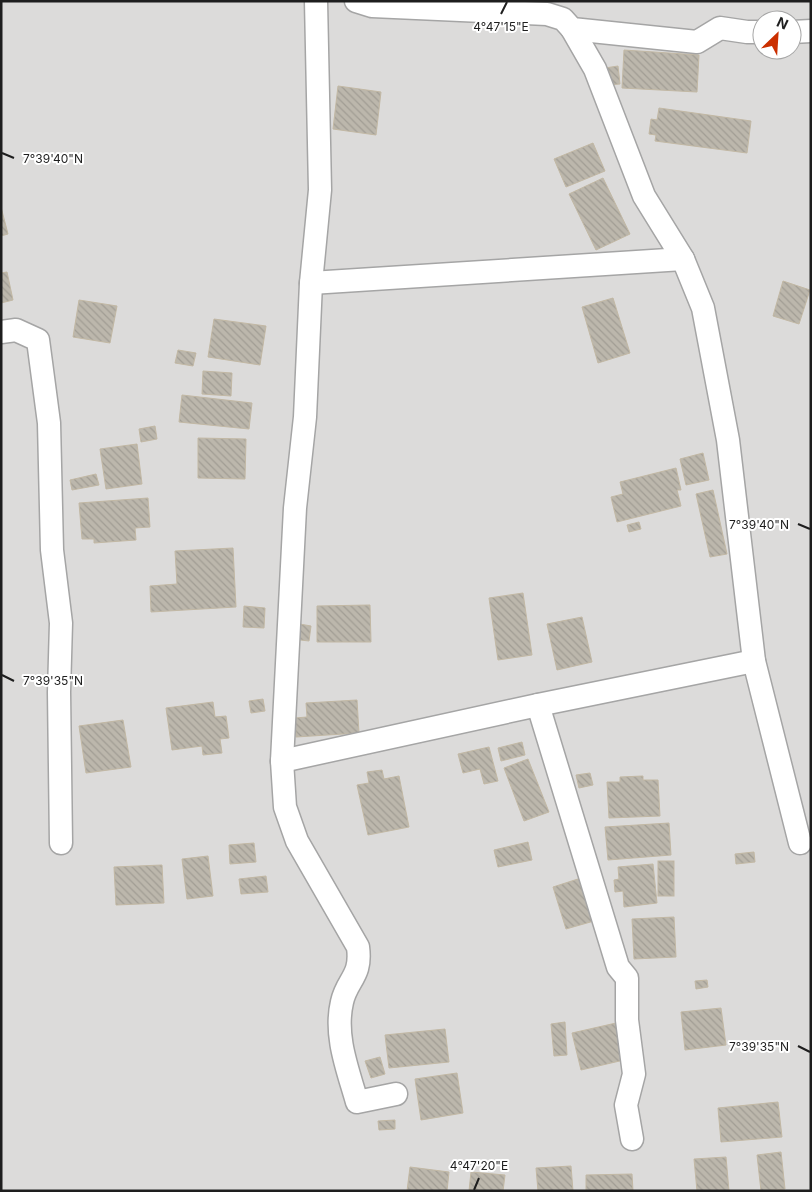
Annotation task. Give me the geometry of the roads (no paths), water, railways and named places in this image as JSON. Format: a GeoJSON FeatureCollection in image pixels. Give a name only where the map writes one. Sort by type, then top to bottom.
{"type":"FeatureCollection","features":[{"type":"Feature","properties":{"kind":"street"},"geometry":{"type":"LineString","coordinates":[[316,1],[320,190],[311,283],[305,417],[295,508],[282,761],[285,807],[297,841],[358,947],[360,960],[357,974],[342,1002],[340,1042],[357,1102],[396,1094]]}},
{"type":"Feature","properties":{"kind":"street"},"geometry":{"type":"LineString","coordinates":[[356,1],[372,6],[547,14],[563,19],[572,29],[595,69],[644,196],[683,260],[703,308],[728,440],[754,661],[800,843]]}},
{"type":"Feature","properties":{"kind":"street"},"geometry":{"type":"LineString","coordinates":[[572,29],[697,42],[720,28],[752,31]]}},
{"type":"Feature","properties":{"kind":"street"},"geometry":{"type":"LineString","coordinates":[[311,283],[683,260]]}},
{"type":"Feature","properties":{"kind":"street"},"geometry":{"type":"LineString","coordinates":[[1,332],[16,330],[38,340],[49,423],[52,550],[61,623],[59,692],[61,843]]}},
{"type":"Feature","properties":{"kind":"street"},"geometry":{"type":"LineString","coordinates":[[282,761],[538,705],[754,661]]}},
{"type":"Feature","properties":{"kind":"street"},"geometry":{"type":"LineString","coordinates":[[538,705],[618,968],[627,978],[627,1020],[634,1074],[626,1105],[632,1139]]}}]}
